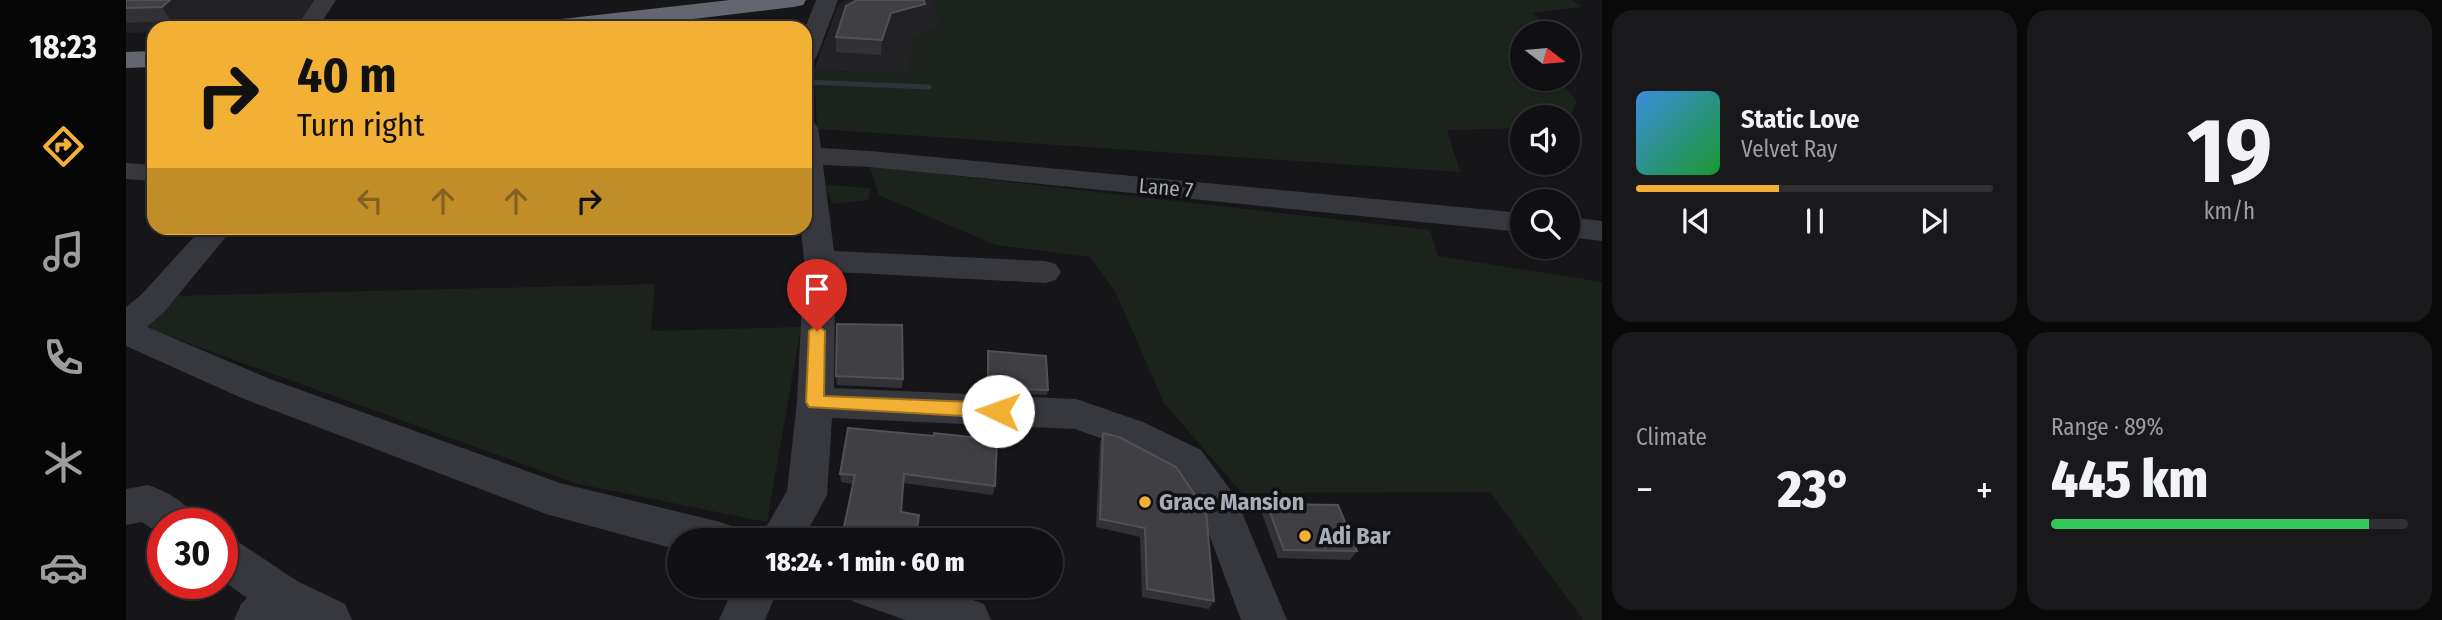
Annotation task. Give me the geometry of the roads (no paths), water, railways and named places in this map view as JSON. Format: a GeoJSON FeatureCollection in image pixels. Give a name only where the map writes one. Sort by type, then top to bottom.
{"type":"FeatureCollection","features":[{"type":"Feature","properties":{"kind":"highway"},"geometry":{"type":"LineString","coordinates":[[613,21],[794,0]]}},
{"type":"Feature","properties":{"kind":"street"},"geometry":{"type":"LineString","coordinates":[[311,21],[324,0]]}},
{"type":"Feature","properties":{"kind":"street"},"geometry":{"type":"LineString","coordinates":[[812,38],[827,0]]}},
{"type":"Feature","properties":{"kind":"street","name":"Lane 7"},"geometry":{"type":"LineString","coordinates":[[812,158],[870,159],[1510,222]]}},
{"type":"Feature","properties":{"kind":"street"},"geometry":{"type":"LineString","coordinates":[[126,171],[147,172]]}},
{"type":"Feature","properties":{"kind":"street"},"geometry":{"type":"LineString","coordinates":[[787,528],[807,495],[815,402],[820,261],[812,198]]}},
{"type":"Feature","properties":{"kind":"street"},"geometry":{"type":"LineString","coordinates":[[1580,228],[1602,231]]}},
{"type":"Feature","properties":{"kind":"street"},"geometry":{"type":"LineString","coordinates":[[126,326],[153,303],[212,235]]}},
{"type":"Feature","properties":{"kind":"street"},"geometry":{"type":"LineString","coordinates":[[820,261],[1045,272]]}},
{"type":"Feature","properties":{"kind":"street"},"geometry":{"type":"LineString","coordinates":[[126,332],[257,389],[560,501],[668,528]]}},
{"type":"Feature","properties":{"kind":"street"},"geometry":{"type":"LineString","coordinates":[[815,402],[1076,414],[1130,433],[1187,462],[1220,509],[1264,620]]}},
{"type":"Feature","properties":{"kind":"street"},"geometry":{"type":"LineString","coordinates":[[126,506],[148,503],[155,508]]}},
{"type":"Feature","properties":{"kind":"street"},"geometry":{"type":"LineString","coordinates":[[238,573],[269,608],[328,620]]}},
{"type":"Feature","properties":{"kind":"street"},"geometry":{"type":"LineString","coordinates":[[742,620],[752,598]]}},
{"type":"Feature","properties":{"kind":"street"},"geometry":{"type":"LineString","coordinates":[[903,598],[968,620]]}},
{"type":"Feature","properties":{"kind":"waterway"},"geometry":{"type":"LineString","coordinates":[[812,82],[929,87]]}},
{"type":"Feature","properties":{"kind":"place","name":"Grace Mansion"},"geometry":{"type":"Point","coordinates":[1145,502]}},
{"type":"Feature","properties":{"kind":"place","name":"Adi Bar"},"geometry":{"type":"Point","coordinates":[1305,536]}}]}
